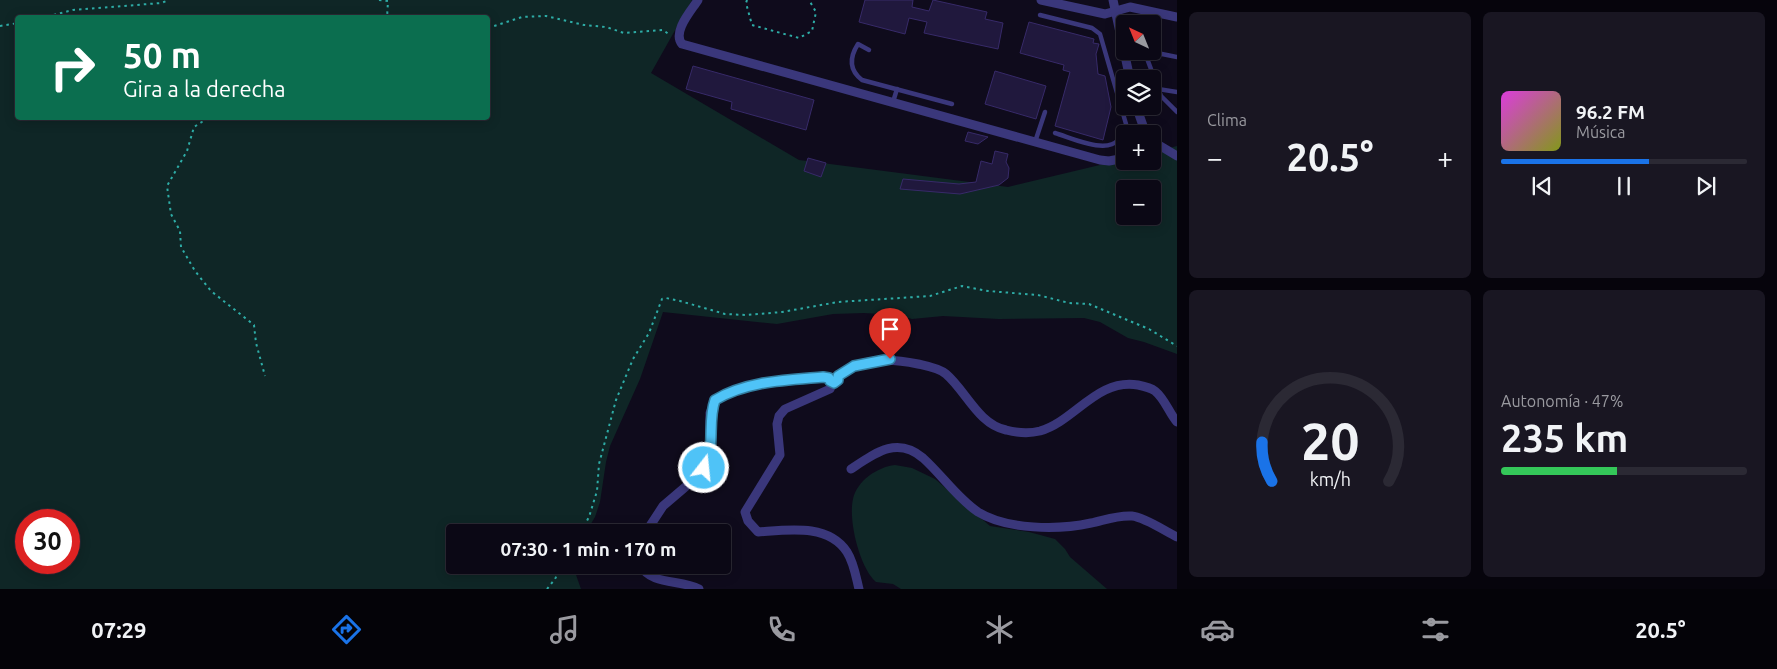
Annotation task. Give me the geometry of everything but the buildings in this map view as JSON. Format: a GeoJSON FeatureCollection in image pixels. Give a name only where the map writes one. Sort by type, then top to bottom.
{"type":"FeatureCollection","features":[{"type":"Feature","properties":{"kind":"street"},"geometry":{"type":"LineString","coordinates":[[698,0],[678,33],[682,44],[1100,160],[1116,160]]}},
{"type":"Feature","properties":{"kind":"street"},"geometry":{"type":"LineString","coordinates":[[1041,0],[1106,14],[1116,10],[1139,8],[1177,17]]}},
{"type":"Feature","properties":{"kind":"street"},"geometry":{"type":"LineString","coordinates":[[1113,0],[1126,70]]}},
{"type":"Feature","properties":{"kind":"street"},"geometry":{"type":"LineString","coordinates":[[1161,146],[1177,156]]}},
{"type":"Feature","properties":{"kind":"street"},"geometry":{"type":"LineString","coordinates":[[859,589],[852,562],[847,552],[838,542],[827,535],[817,532],[795,530],[758,532],[748,521],[745,512],[780,455],[777,424],[779,416],[785,409],[830,389],[833,379],[854,366],[890,359],[928,366],[944,372],[982,416],[1003,430],[1023,434],[1041,431],[1053,425],[1101,391],[1130,384],[1143,386],[1155,391],[1177,422]]}},
{"type":"Feature","properties":{"kind":"street"},"geometry":{"type":"LineString","coordinates":[[652,524],[664,506],[697,477],[710,459],[710,413],[715,400],[729,391],[777,381],[823,377],[833,379]]}},
{"type":"Feature","properties":{"kind":"street"},"geometry":{"type":"LineString","coordinates":[[851,469],[880,450],[907,449],[916,452],[933,467],[966,503],[980,513],[999,520],[1022,525],[1060,528],[1118,516],[1135,516],[1177,537]]}},
{"type":"Feature","properties":{"kind":"street"},"geometry":{"type":"LineString","coordinates":[[647,574],[656,579],[689,584],[699,589]]}},
{"type":"Feature","properties":{"kind":"lane"},"geometry":{"type":"LineString","coordinates":[[1040,15],[1092,28],[1100,34],[1126,124],[1120,140],[1111,146],[1099,146],[1055,133]]}},
{"type":"Feature","properties":{"kind":"lane"},"geometry":{"type":"LineString","coordinates":[[869,50],[858,44],[853,51],[851,65],[854,74],[862,80],[952,104]]}},
{"type":"Feature","properties":{"kind":"lane"},"geometry":{"type":"LineString","coordinates":[[1152,70],[1146,53],[1152,52],[1177,57]]}},
{"type":"Feature","properties":{"kind":"lane"},"geometry":{"type":"LineString","coordinates":[[893,102],[897,89]]}},
{"type":"Feature","properties":{"kind":"lane"},"geometry":{"type":"LineString","coordinates":[[1161,89],[1177,92]]}},
{"type":"Feature","properties":{"kind":"lane"},"geometry":{"type":"LineString","coordinates":[[1161,96],[1177,112]]}},
{"type":"Feature","properties":{"kind":"lane"},"geometry":{"type":"LineString","coordinates":[[1035,142],[1045,112]]}},
{"type":"Feature","properties":{"kind":"path"},"geometry":{"type":"LineString","coordinates":[[53,15],[73,10],[161,3],[169,0]]}},
{"type":"Feature","properties":{"kind":"path"},"geometry":{"type":"LineString","coordinates":[[379,0],[388,1],[387,15]]}},
{"type":"Feature","properties":{"kind":"path"},"geometry":{"type":"LineString","coordinates":[[747,0],[746,3],[752,25],[799,38],[812,31],[816,12],[809,0]]}},
{"type":"Feature","properties":{"kind":"path"},"geometry":{"type":"LineString","coordinates":[[490,27],[522,17],[546,16],[584,25],[606,27],[624,33],[663,30],[679,40]]}},
{"type":"Feature","properties":{"kind":"path"},"geometry":{"type":"LineString","coordinates":[[0,26],[15,24]]}},
{"type":"Feature","properties":{"kind":"path"},"geometry":{"type":"LineString","coordinates":[[205,120],[194,127],[187,152],[167,186],[171,214],[180,231],[181,247],[196,271],[211,291],[254,325],[256,343],[265,376]]}},
{"type":"Feature","properties":{"kind":"path"},"geometry":{"type":"LineString","coordinates":[[585,524],[597,491],[599,464],[616,400],[633,359],[649,333],[662,300],[680,301],[725,314],[746,315],[801,310],[838,302],[930,296],[962,286],[988,291],[1038,295],[1069,304],[1089,304],[1149,329],[1177,346]]}},
{"type":"Feature","properties":{"kind":"path"},"geometry":{"type":"LineString","coordinates":[[547,589],[558,574]]}},
{"type":"Feature","properties":{"kind":"green space"},"geometry":{"type":"Polygon","coordinates":[[[0,0],[692,0],[651,73],[799,160],[1008,187],[1116,161],[1116,170],[1161,170],[1161,150],[1177,146],[1177,354],[1128,338],[1100,322],[1084,318],[999,319],[943,316],[912,319],[897,315],[864,313],[833,314],[777,324],[663,312],[640,379],[610,446],[600,502],[591,524],[446,524],[446,574],[576,574],[581,589],[0,589],[0,0]]]}},
{"type":"Feature","properties":{"kind":"green space"},"geometry":{"type":"Polygon","coordinates":[[[895,465],[912,468],[935,479],[990,526],[1029,532],[1055,539],[1070,557],[1107,589],[901,589],[893,584],[876,582],[870,575],[860,555],[852,519],[853,499],[859,486],[869,476],[888,466],[895,465]]]}},
{"type":"Feature","properties":{"kind":"route"},"geometry":{"type":"LineString","coordinates":[[704,468],[710,459],[710,413],[715,400],[729,391],[777,381],[823,377],[829,378],[830,381],[836,383],[838,376],[842,372],[854,366],[871,361],[890,359]]}}]}
